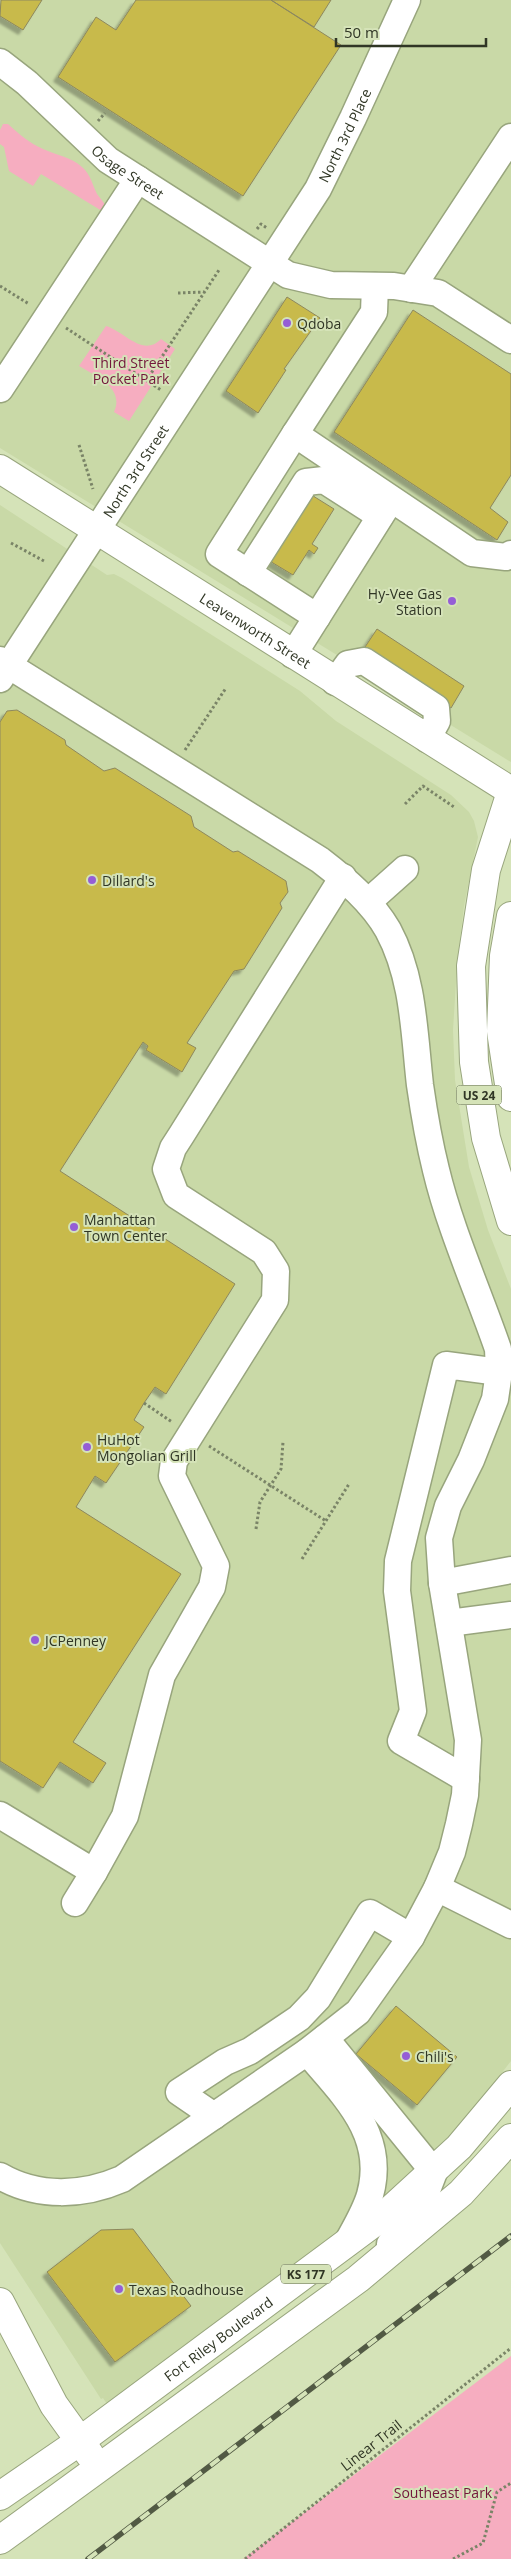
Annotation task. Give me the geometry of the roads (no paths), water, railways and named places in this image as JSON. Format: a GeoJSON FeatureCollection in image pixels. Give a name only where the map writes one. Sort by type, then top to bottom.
{"type":"FeatureCollection","features":[{"type":"Feature","properties":{"kind":"main road","name":"Leavenworth Street"},"geometry":{"type":"LineString","coordinates":[[0,469],[511,792]]}},
{"type":"Feature","properties":{"kind":"main road","name":"US 24"},"geometry":{"type":"LineString","coordinates":[[511,792],[486,870],[471,966],[474,1062],[486,1138],[511,1221]]}},
{"type":"Feature","properties":{"kind":"main road","name":"US 24"},"geometry":{"type":"LineString","coordinates":[[511,916],[504,956],[501,1031],[511,1097]]}},
{"type":"Feature","properties":{"kind":"main road","name":"Fort Riley Boulevard"},"geometry":{"type":"LineString","coordinates":[[0,2496],[80,2440],[387,2213],[434,2172],[488,2115],[511,2084]]}},
{"type":"Feature","properties":{"kind":"main road","name":"KS 177"},"geometry":{"type":"LineString","coordinates":[[100,2468],[358,2279],[461,2193],[511,2138]]}},
{"type":"Feature","properties":{"kind":"main road"},"geometry":{"type":"LineString","coordinates":[[0,2302],[54,2405],[100,2468],[0,2540]]}},
{"type":"Feature","properties":{"kind":"street","name":"North 3rd Place"},"geometry":{"type":"LineString","coordinates":[[270,264],[318,189],[407,0]]}},
{"type":"Feature","properties":{"kind":"street","name":"Osage Street"},"geometry":{"type":"LineString","coordinates":[[0,62],[27,83],[108,160],[288,275],[331,285],[375,286],[438,293],[511,340]]}},
{"type":"Feature","properties":{"kind":"street"},"geometry":{"type":"LineString","coordinates":[[410,289],[511,137]]}},
{"type":"Feature","properties":{"kind":"street"},"geometry":{"type":"LineString","coordinates":[[0,389],[138,179]]}},
{"type":"Feature","properties":{"kind":"street","name":"North 3rd Street"},"geometry":{"type":"LineString","coordinates":[[3,668],[97,530],[270,264]]}},
{"type":"Feature","properties":{"kind":"street"},"geometry":{"type":"LineString","coordinates":[[317,616],[218,554],[374,312],[375,286]]}},
{"type":"Feature","properties":{"kind":"street"},"geometry":{"type":"LineString","coordinates":[[295,434],[386,508]]}},
{"type":"Feature","properties":{"kind":"street"},"geometry":{"type":"LineString","coordinates":[[248,572],[306,482],[324,480],[386,508],[472,553],[506,557],[511,554]]}},
{"type":"Feature","properties":{"kind":"street"},"geometry":{"type":"LineString","coordinates":[[293,655],[386,508]]}},
{"type":"Feature","properties":{"kind":"street"},"geometry":{"type":"LineString","coordinates":[[0,2176],[32,2190],[64,2192],[100,2188],[122,2178],[316,2045],[358,2012],[411,1937],[437,1888],[452,1852],[460,1824],[466,1779],[468,1740],[442,1583],[439,1538],[448,1506],[486,1424],[495,1399],[499,1372],[498,1349],[437,1174],[428,1138],[410,997],[401,962],[388,930],[368,902],[343,877],[320,860],[173,769],[3,668]]}},
{"type":"Feature","properties":{"kind":"street"},"geometry":{"type":"LineString","coordinates":[[368,902],[404,869]]}},
{"type":"Feature","properties":{"kind":"street"},"geometry":{"type":"LineString","coordinates":[[74,1903],[94,1872],[125,1816],[162,1675],[212,1586],[216,1566],[172,1476],[174,1461],[275,1300],[276,1270],[264,1252],[176,1195],[166,1169],[178,1141],[343,877]]}},
{"type":"Feature","properties":{"kind":"street"},"geometry":{"type":"LineString","coordinates":[[466,1779],[401,1742],[413,1711],[397,1591],[398,1561],[446,1365],[499,1372]]}},
{"type":"Feature","properties":{"kind":"street"},"geometry":{"type":"LineString","coordinates":[[442,1583],[511,1570]]}},
{"type":"Feature","properties":{"kind":"street"},"geometry":{"type":"LineString","coordinates":[[449,1622],[511,1615]]}},
{"type":"Feature","properties":{"kind":"street"},"geometry":{"type":"LineString","coordinates":[[0,1815],[94,1872]]}},
{"type":"Feature","properties":{"kind":"street"},"geometry":{"type":"LineString","coordinates":[[437,1888],[511,1925]]}},
{"type":"Feature","properties":{"kind":"street"},"geometry":{"type":"LineString","coordinates":[[214,2116],[179,2092],[225,2062],[250,2051],[299,2018],[318,1998],[370,1913],[411,1937]]}},
{"type":"Feature","properties":{"kind":"street"},"geometry":{"type":"LineString","coordinates":[[316,2045],[434,2172],[424,2198],[398,2235],[358,2279]]}},
{"type":"Feature","properties":{"kind":"street"},"geometry":{"type":"LineString","coordinates":[[316,2045],[366,2127],[373,2154],[373,2176],[370,2196],[347,2244]]}},
{"type":"Feature","properties":{"kind":"railway"},"geometry":{"type":"LineString","coordinates":[[88,2559],[511,2236]]}},
{"type":"Feature","properties":{"kind":"place","name":"Qdoba"},"geometry":{"type":"Point","coordinates":[287,323]}},
{"type":"Feature","properties":{"kind":"place","name":"Hy-Vee Gas Station"},"geometry":{"type":"Point","coordinates":[452,601]}},
{"type":"Feature","properties":{"kind":"place","name":"Dillard's"},"geometry":{"type":"Point","coordinates":[92,880]}},
{"type":"Feature","properties":{"kind":"place","name":"Manhattan Town Center"},"geometry":{"type":"Point","coordinates":[74,1227]}},
{"type":"Feature","properties":{"kind":"place","name":"HuHot Mongolian Grill"},"geometry":{"type":"Point","coordinates":[87,1447]}},
{"type":"Feature","properties":{"kind":"place","name":"JCPenney"},"geometry":{"type":"Point","coordinates":[35,1640]}},
{"type":"Feature","properties":{"kind":"place","name":"Chili's"},"geometry":{"type":"Point","coordinates":[406,2056]}},
{"type":"Feature","properties":{"kind":"place","name":"Texas Roadhouse"},"geometry":{"type":"Point","coordinates":[119,2289]}},
{"type":"Feature","properties":{"kind":"park label","name":"Third Street Pocket Park"},"geometry":{"type":"Point","coordinates":[131,370]}},
{"type":"Feature","properties":{"kind":"park label","name":"Southeast Park"},"geometry":{"type":"Point","coordinates":[443,2492]}}]}
